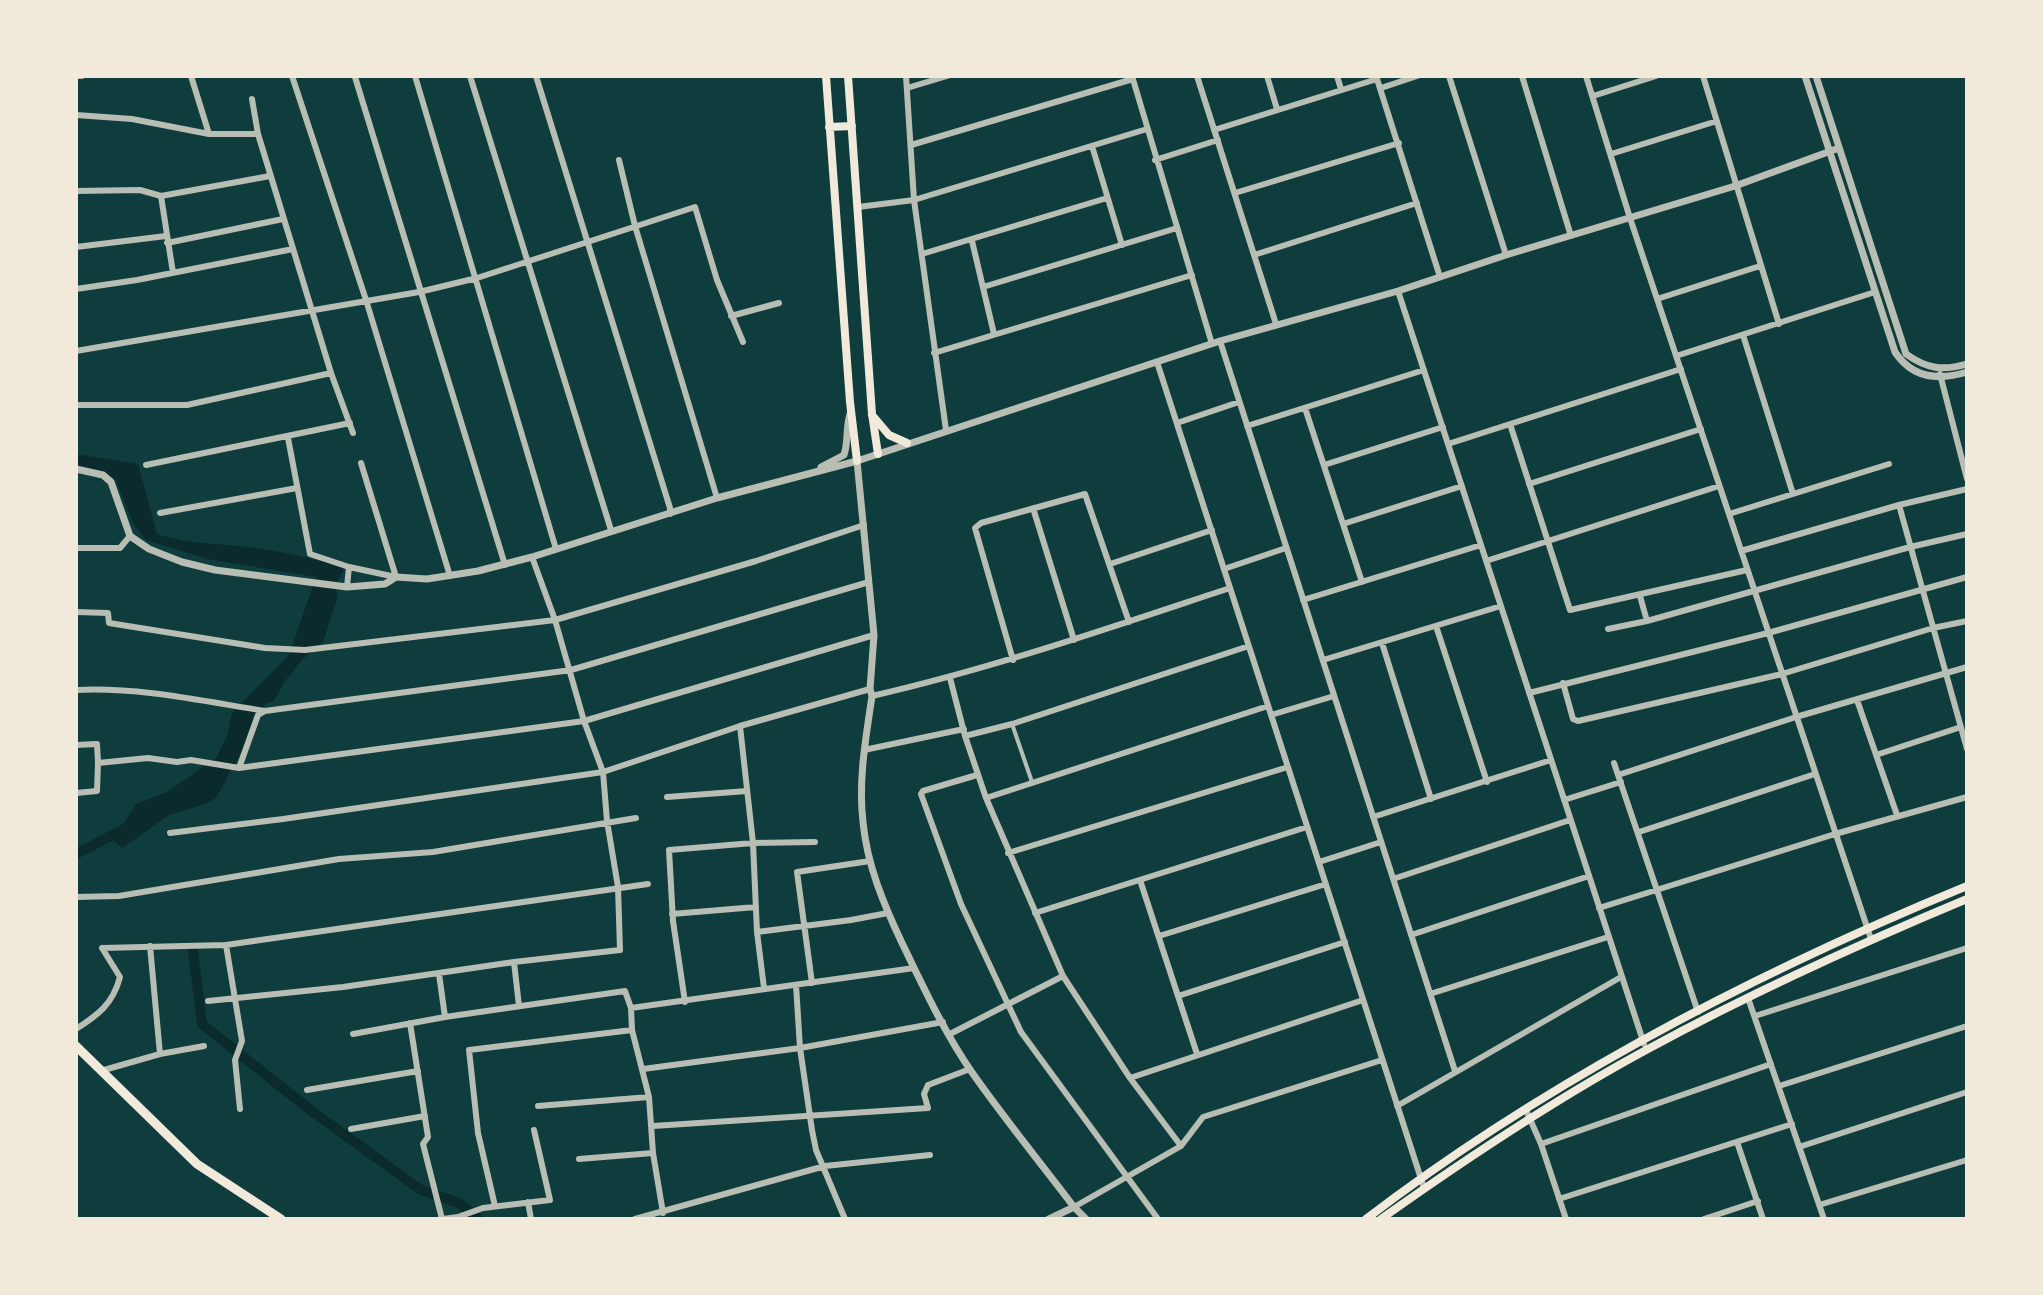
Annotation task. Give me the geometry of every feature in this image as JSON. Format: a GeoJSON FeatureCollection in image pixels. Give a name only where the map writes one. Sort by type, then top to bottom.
{"type":"FeatureCollection","features":[{"type":"Feature","properties":{"kind":"highway"},"geometry":{"type":"LineString","coordinates":[[76,1046],[197,1164],[281,1219]]}},
{"type":"Feature","properties":{"kind":"main road"},"geometry":{"type":"LineString","coordinates":[[826,76],[857,461]]}},
{"type":"Feature","properties":{"kind":"main road"},"geometry":{"type":"LineString","coordinates":[[848,76],[872,414],[878,454]]}},
{"type":"Feature","properties":{"kind":"main road"},"geometry":{"type":"LineString","coordinates":[[829,127],[852,126]]}},
{"type":"Feature","properties":{"kind":"main road"},"geometry":{"type":"LineString","coordinates":[[842,290],[863,289]]}},
{"type":"Feature","properties":{"kind":"main road"},"geometry":{"type":"LineString","coordinates":[[872,414],[889,435],[907,443]]}},
{"type":"Feature","properties":{"kind":"main road"},"geometry":{"type":"LineString","coordinates":[[1381,1219],[1528,1114],[1642,1040],[1866,928],[1967,886]]}},
{"type":"Feature","properties":{"kind":"main road"},"geometry":{"type":"LineString","coordinates":[[1366,1219],[1420,1177],[1647,1050],[1871,939],[1967,899]]}},
{"type":"Feature","properties":{"kind":"street"},"geometry":{"type":"LineString","coordinates":[[191,76],[209,134]]}},
{"type":"Feature","properties":{"kind":"street"},"geometry":{"type":"LineString","coordinates":[[292,76],[366,300],[450,576]]}},
{"type":"Feature","properties":{"kind":"street"},"geometry":{"type":"LineString","coordinates":[[415,76],[556,549]]}},
{"type":"Feature","properties":{"kind":"street"},"geometry":{"type":"LineString","coordinates":[[470,76],[611,530]]}},
{"type":"Feature","properties":{"kind":"street"},"geometry":{"type":"LineString","coordinates":[[536,76],[670,514]]}},
{"type":"Feature","properties":{"kind":"street"},"geometry":{"type":"LineString","coordinates":[[906,76],[914,200],[946,430]]}},
{"type":"Feature","properties":{"kind":"street"},"geometry":{"type":"LineString","coordinates":[[907,88],[947,76]]}},
{"type":"Feature","properties":{"kind":"street"},"geometry":{"type":"LineString","coordinates":[[1197,76],[1276,324]]}},
{"type":"Feature","properties":{"kind":"street"},"geometry":{"type":"LineString","coordinates":[[1267,76],[1277,109]]}},
{"type":"Feature","properties":{"kind":"street"},"geometry":{"type":"LineString","coordinates":[[1337,76],[1341,89]]}},
{"type":"Feature","properties":{"kind":"street"},"geometry":{"type":"LineString","coordinates":[[1381,88],[1417,76]]}},
{"type":"Feature","properties":{"kind":"street"},"geometry":{"type":"LineString","coordinates":[[1449,76],[1506,255]]}},
{"type":"Feature","properties":{"kind":"street"},"geometry":{"type":"LineString","coordinates":[[1522,76],[1571,236]]}},
{"type":"Feature","properties":{"kind":"street"},"geometry":{"type":"LineString","coordinates":[[1586,76],[1630,218],[1871,939]]}},
{"type":"Feature","properties":{"kind":"street"},"geometry":{"type":"LineString","coordinates":[[1593,96],[1656,76]]}},
{"type":"Feature","properties":{"kind":"street"},"geometry":{"type":"LineString","coordinates":[[1703,76],[1779,324]]}},
{"type":"Feature","properties":{"kind":"street"},"geometry":{"type":"LineString","coordinates":[[1805,76],[1899,358],[1915,372],[1967,372]]}},
{"type":"Feature","properties":{"kind":"street"},"geometry":{"type":"LineString","coordinates":[[1816,76],[1906,354],[1940,373],[1967,364]]}},
{"type":"Feature","properties":{"kind":"street"},"geometry":{"type":"LineString","coordinates":[[355,77],[505,565]]}},
{"type":"Feature","properties":{"kind":"street"},"geometry":{"type":"LineString","coordinates":[[911,145],[1132,78],[1192,275],[1247,426],[1455,1071]]}},
{"type":"Feature","properties":{"kind":"street"},"geometry":{"type":"LineString","coordinates":[[1214,130],[1377,79],[1440,277]]}},
{"type":"Feature","properties":{"kind":"street"},"geometry":{"type":"LineString","coordinates":[[252,99],[258,134],[283,219],[353,433]]}},
{"type":"Feature","properties":{"kind":"street"},"geometry":{"type":"LineString","coordinates":[[76,115],[122,118],[209,134],[258,134]]}},
{"type":"Feature","properties":{"kind":"street"},"geometry":{"type":"LineString","coordinates":[[1611,154],[1717,121]]}},
{"type":"Feature","properties":{"kind":"street"},"geometry":{"type":"LineString","coordinates":[[858,207],[914,200],[1147,129]]}},
{"type":"Feature","properties":{"kind":"street"},"geometry":{"type":"LineString","coordinates":[[1155,160],[1218,140]]}},
{"type":"Feature","properties":{"kind":"street"},"geometry":{"type":"LineString","coordinates":[[1235,193],[1399,143]]}},
{"type":"Feature","properties":{"kind":"street"},"geometry":{"type":"LineString","coordinates":[[1092,146],[1122,245]]}},
{"type":"Feature","properties":{"kind":"street"},"geometry":{"type":"LineString","coordinates":[[288,438],[310,554],[349,567],[396,577],[427,579],[450,576],[505,565],[717,498],[857,461],[1276,324],[1398,291],[1735,186],[1839,148]]}},
{"type":"Feature","properties":{"kind":"street"},"geometry":{"type":"LineString","coordinates":[[619,160],[635,226],[717,498]]}},
{"type":"Feature","properties":{"kind":"street"},"geometry":{"type":"LineString","coordinates":[[76,191],[140,190],[161,196],[270,176]]}},
{"type":"Feature","properties":{"kind":"street"},"geometry":{"type":"LineString","coordinates":[[161,196],[173,273]]}},
{"type":"Feature","properties":{"kind":"street"},"geometry":{"type":"LineString","coordinates":[[922,254],[1107,198]]}},
{"type":"Feature","properties":{"kind":"street"},"geometry":{"type":"LineString","coordinates":[[1254,255],[1417,203]]}},
{"type":"Feature","properties":{"kind":"street"},"geometry":{"type":"LineString","coordinates":[[76,351],[419,292],[477,278],[695,207],[731,316],[743,342]]}},
{"type":"Feature","properties":{"kind":"street"},"geometry":{"type":"LineString","coordinates":[[76,247],[166,239],[283,219]]}},
{"type":"Feature","properties":{"kind":"street"},"geometry":{"type":"LineString","coordinates":[[983,287],[1177,228]]}},
{"type":"Feature","properties":{"kind":"street"},"geometry":{"type":"LineString","coordinates":[[972,241],[994,334]]}},
{"type":"Feature","properties":{"kind":"street"},"geometry":{"type":"LineString","coordinates":[[76,289],[293,249]]}},
{"type":"Feature","properties":{"kind":"street"},"geometry":{"type":"LineString","coordinates":[[1657,299],[1760,266]]}},
{"type":"Feature","properties":{"kind":"street"},"geometry":{"type":"LineString","coordinates":[[934,353],[1192,275]]}},
{"type":"Feature","properties":{"kind":"street"},"geometry":{"type":"LineString","coordinates":[[1398,291],[1647,1050]]}},
{"type":"Feature","properties":{"kind":"street"},"geometry":{"type":"LineString","coordinates":[[1676,356],[1875,292]]}},
{"type":"Feature","properties":{"kind":"street"},"geometry":{"type":"LineString","coordinates":[[731,316],[779,303]]}},
{"type":"Feature","properties":{"kind":"street"},"geometry":{"type":"LineString","coordinates":[[1743,335],[1793,494]]}},
{"type":"Feature","properties":{"kind":"street"},"geometry":{"type":"LineString","coordinates":[[1157,362],[1424,1188]]}},
{"type":"Feature","properties":{"kind":"street"},"geometry":{"type":"LineString","coordinates":[[1448,444],[1681,369]]}},
{"type":"Feature","properties":{"kind":"street"},"geometry":{"type":"LineString","coordinates":[[1247,426],[1424,370]]}},
{"type":"Feature","properties":{"kind":"street"},"geometry":{"type":"LineString","coordinates":[[76,405],[187,405],[331,373]]}},
{"type":"Feature","properties":{"kind":"street"},"geometry":{"type":"LineString","coordinates":[[1940,373],[1967,479]]}},
{"type":"Feature","properties":{"kind":"street"},"geometry":{"type":"LineString","coordinates":[[1177,423],[1239,402]]}},
{"type":"Feature","properties":{"kind":"street"},"geometry":{"type":"LineString","coordinates":[[1305,408],[1362,582]]}},
{"type":"Feature","properties":{"kind":"street"},"geometry":{"type":"LineString","coordinates":[[797,478],[844,455],[847,422],[852,411]]}},
{"type":"Feature","properties":{"kind":"street"},"geometry":{"type":"LineString","coordinates":[[146,465],[350,423]]}},
{"type":"Feature","properties":{"kind":"street"},"geometry":{"type":"LineString","coordinates":[[1510,424],[1570,610],[1747,570]]}},
{"type":"Feature","properties":{"kind":"street"},"geometry":{"type":"LineString","coordinates":[[1324,465],[1443,427]]}},
{"type":"Feature","properties":{"kind":"street"},"geometry":{"type":"LineString","coordinates":[[1529,484],[1701,429]]}},
{"type":"Feature","properties":{"kind":"street"},"geometry":{"type":"LineString","coordinates":[[857,461],[874,635],[864,750],[862,821],[870,861],[888,913],[914,968],[970,1069],[1086,1219]]}},
{"type":"Feature","properties":{"kind":"street"},"geometry":{"type":"LineString","coordinates":[[361,463],[396,577]]}},
{"type":"Feature","properties":{"kind":"street"},"geometry":{"type":"LineString","coordinates":[[1729,514],[1889,464]]}},
{"type":"Feature","properties":{"kind":"street"},"geometry":{"type":"LineString","coordinates":[[76,469],[103,475],[111,482],[130,536],[149,549],[182,562],[215,570],[347,587],[385,584],[396,577]]}},
{"type":"Feature","properties":{"kind":"street"},"geometry":{"type":"LineString","coordinates":[[1343,524],[1462,486]]}},
{"type":"Feature","properties":{"kind":"street"},"geometry":{"type":"LineString","coordinates":[[1486,561],[1719,486]]}},
{"type":"Feature","properties":{"kind":"street"},"geometry":{"type":"LineString","coordinates":[[160,513],[297,488]]}},
{"type":"Feature","properties":{"kind":"street"},"geometry":{"type":"LineString","coordinates":[[1741,551],[1899,505],[1967,489]]}},
{"type":"Feature","properties":{"kind":"street"},"geometry":{"type":"LineString","coordinates":[[1013,660],[975,528],[981,523],[1085,494],[1129,622]]}},
{"type":"Feature","properties":{"kind":"street"},"geometry":{"type":"LineString","coordinates":[[1899,505],[1967,749]]}},
{"type":"Feature","properties":{"kind":"street"},"geometry":{"type":"LineString","coordinates":[[1033,508],[1074,640]]}},
{"type":"Feature","properties":{"kind":"street"},"geometry":{"type":"LineString","coordinates":[[76,612],[108,613],[109,623],[265,648],[317,650],[555,620],[756,561],[864,525]]}},
{"type":"Feature","properties":{"kind":"street"},"geometry":{"type":"LineString","coordinates":[[1110,564],[1212,530]]}},
{"type":"Feature","properties":{"kind":"street"},"geometry":{"type":"LineString","coordinates":[[1608,629],[1967,534]]}},
{"type":"Feature","properties":{"kind":"street"},"geometry":{"type":"LineString","coordinates":[[76,548],[120,548],[130,536]]}},
{"type":"Feature","properties":{"kind":"street"},"geometry":{"type":"LineString","coordinates":[[1303,600],[1481,545]]}},
{"type":"Feature","properties":{"kind":"street"},"geometry":{"type":"LineString","coordinates":[[1224,569],[1286,548]]}},
{"type":"Feature","properties":{"kind":"street"},"geometry":{"type":"LineString","coordinates":[[208,1001],[620,950],[618,887],[603,772],[532,557]]}},
{"type":"Feature","properties":{"kind":"street"},"geometry":{"type":"LineString","coordinates":[[347,587],[349,567]]}},
{"type":"Feature","properties":{"kind":"street"},"geometry":{"type":"LineString","coordinates":[[1529,693],[1768,633],[1967,577]]}},
{"type":"Feature","properties":{"kind":"street"},"geometry":{"type":"LineString","coordinates":[[76,690],[115,688],[229,703],[263,711],[571,670],[869,582]]}},
{"type":"Feature","properties":{"kind":"street"},"geometry":{"type":"LineString","coordinates":[[170,833],[603,772],[740,726],[871,692],[950,678],[1013,660],[1230,588]]}},
{"type":"Feature","properties":{"kind":"street"},"geometry":{"type":"LineString","coordinates":[[1640,596],[1647,621]]}},
{"type":"Feature","properties":{"kind":"street"},"geometry":{"type":"LineString","coordinates":[[1323,660],[1501,606]]}},
{"type":"Feature","properties":{"kind":"street"},"geometry":{"type":"LineString","coordinates":[[1563,683],[1574,722],[1782,674],[1933,628],[1967,621]]}},
{"type":"Feature","properties":{"kind":"street"},"geometry":{"type":"LineString","coordinates":[[1436,626],[1487,782]]}},
{"type":"Feature","properties":{"kind":"street"},"geometry":{"type":"LineString","coordinates":[[98,763],[148,758],[202,761],[238,768],[584,721],[874,635]]}},
{"type":"Feature","properties":{"kind":"street"},"geometry":{"type":"LineString","coordinates":[[1382,643],[1431,799]]}},
{"type":"Feature","properties":{"kind":"street"},"geometry":{"type":"LineString","coordinates":[[864,750],[1012,724],[1249,646]]}},
{"type":"Feature","properties":{"kind":"street"},"geometry":{"type":"LineString","coordinates":[[1564,800],[1796,717],[1967,667]]}},
{"type":"Feature","properties":{"kind":"street"},"geometry":{"type":"LineString","coordinates":[[950,678],[977,775],[1063,976],[1130,1078],[1181,1146]]}},
{"type":"Feature","properties":{"kind":"street"},"geometry":{"type":"LineString","coordinates":[[1271,715],[1334,696]]}},
{"type":"Feature","properties":{"kind":"street"},"geometry":{"type":"LineString","coordinates":[[1857,700],[1897,815]]}},
{"type":"Feature","properties":{"kind":"street"},"geometry":{"type":"LineString","coordinates":[[986,798],[1268,706]]}},
{"type":"Feature","properties":{"kind":"street"},"geometry":{"type":"LineString","coordinates":[[238,768],[258,715],[263,711]]}},
{"type":"Feature","properties":{"kind":"street"},"geometry":{"type":"LineString","coordinates":[[1957,714],[1967,711]]}},
{"type":"Feature","properties":{"kind":"street"},"geometry":{"type":"LineString","coordinates":[[1012,724],[1033,784]]}},
{"type":"Feature","properties":{"kind":"street"},"geometry":{"type":"LineString","coordinates":[[740,726],[764,988]]}},
{"type":"Feature","properties":{"kind":"street"},"geometry":{"type":"LineString","coordinates":[[1876,755],[1961,727]]}},
{"type":"Feature","properties":{"kind":"street"},"geometry":{"type":"LineString","coordinates":[[76,745],[97,744],[98,763],[97,791],[76,793]]}},
{"type":"Feature","properties":{"kind":"street"},"geometry":{"type":"LineString","coordinates":[[1373,817],[1551,760]]}},
{"type":"Feature","properties":{"kind":"street"},"geometry":{"type":"LineString","coordinates":[[1614,763],[1698,1012]]}},
{"type":"Feature","properties":{"kind":"street"},"geometry":{"type":"LineString","coordinates":[[1008,853],[1288,767]]}},
{"type":"Feature","properties":{"kind":"street"},"geometry":{"type":"LineString","coordinates":[[1639,832],[1815,774]]}},
{"type":"Feature","properties":{"kind":"street"},"geometry":{"type":"LineString","coordinates":[[977,775],[923,791],[921,799],[961,904],[1021,1032],[1158,1219]]}},
{"type":"Feature","properties":{"kind":"street"},"geometry":{"type":"LineString","coordinates":[[667,797],[747,791]]}},
{"type":"Feature","properties":{"kind":"street"},"geometry":{"type":"LineString","coordinates":[[1599,908],[1897,815],[1967,797]]}},
{"type":"Feature","properties":{"kind":"street"},"geometry":{"type":"LineString","coordinates":[[76,897],[119,896],[339,859],[433,852],[636,818]]}},
{"type":"Feature","properties":{"kind":"street"},"geometry":{"type":"LineString","coordinates":[[1393,879],[1570,820]]}},
{"type":"Feature","properties":{"kind":"street"},"geometry":{"type":"LineString","coordinates":[[1035,913],[1307,827]]}},
{"type":"Feature","properties":{"kind":"street"},"geometry":{"type":"LineString","coordinates":[[685,1002],[672,914],[669,850],[815,842]]}},
{"type":"Feature","properties":{"kind":"street"},"geometry":{"type":"LineString","coordinates":[[1319,862],[1381,842]]}},
{"type":"Feature","properties":{"kind":"street"},"geometry":{"type":"LineString","coordinates":[[812,983],[797,872],[870,861]]}},
{"type":"Feature","properties":{"kind":"street"},"geometry":{"type":"LineString","coordinates":[[1411,935],[1589,876]]}},
{"type":"Feature","properties":{"kind":"street"},"geometry":{"type":"LineString","coordinates":[[1140,880],[1197,1054]]}},
{"type":"Feature","properties":{"kind":"street"},"geometry":{"type":"LineString","coordinates":[[76,1029],[108,1005],[116,993],[120,977],[102,948],[226,945],[648,884]]}},
{"type":"Feature","properties":{"kind":"street"},"geometry":{"type":"LineString","coordinates":[[1159,936],[1326,884]]}},
{"type":"Feature","properties":{"kind":"street"},"geometry":{"type":"LineString","coordinates":[[672,914],[756,907]]}},
{"type":"Feature","properties":{"kind":"street"},"geometry":{"type":"LineString","coordinates":[[757,932],[888,913]]}},
{"type":"Feature","properties":{"kind":"street"},"geometry":{"type":"LineString","coordinates":[[1430,994],[1608,937]]}},
{"type":"Feature","properties":{"kind":"street"},"geometry":{"type":"LineString","coordinates":[[1178,996],[1345,942]]}},
{"type":"Feature","properties":{"kind":"street"},"geometry":{"type":"LineString","coordinates":[[226,945],[242,1041],[235,1060],[240,1109]]}},
{"type":"Feature","properties":{"kind":"street"},"geometry":{"type":"LineString","coordinates":[[150,946],[160,1054]]}},
{"type":"Feature","properties":{"kind":"street"},"geometry":{"type":"LineString","coordinates":[[1755,1016],[1967,948]]}},
{"type":"Feature","properties":{"kind":"street"},"geometry":{"type":"LineString","coordinates":[[514,962],[519,1006]]}},
{"type":"Feature","properties":{"kind":"street"},"geometry":{"type":"LineString","coordinates":[[631,1008],[914,968]]}},
{"type":"Feature","properties":{"kind":"street"},"geometry":{"type":"LineString","coordinates":[[439,974],[445,1017]]}},
{"type":"Feature","properties":{"kind":"street"},"geometry":{"type":"LineString","coordinates":[[950,1034],[1063,976]]}},
{"type":"Feature","properties":{"kind":"street"},"geometry":{"type":"LineString","coordinates":[[1397,1106],[1621,977]]}},
{"type":"Feature","properties":{"kind":"street"},"geometry":{"type":"LineString","coordinates":[[796,985],[800,1048],[816,1150],[845,1219]]}},
{"type":"Feature","properties":{"kind":"street"},"geometry":{"type":"LineString","coordinates":[[353,1034],[445,1017],[625,991],[649,1097],[653,1153],[663,1213]]}},
{"type":"Feature","properties":{"kind":"street"},"geometry":{"type":"LineString","coordinates":[[1748,998],[1824,1219]]}},
{"type":"Feature","properties":{"kind":"street"},"geometry":{"type":"LineString","coordinates":[[1130,1078],[1363,1000]]}},
{"type":"Feature","properties":{"kind":"street"},"geometry":{"type":"LineString","coordinates":[[643,1069],[800,1048],[943,1022]]}},
{"type":"Feature","properties":{"kind":"street"},"geometry":{"type":"LineString","coordinates":[[410,1023],[428,1137],[423,1144],[442,1219],[483,1208],[550,1200],[534,1130]]}},
{"type":"Feature","properties":{"kind":"street"},"geometry":{"type":"LineString","coordinates":[[1779,1086],[1967,1026]]}},
{"type":"Feature","properties":{"kind":"street"},"geometry":{"type":"LineString","coordinates":[[495,1206],[478,1133],[469,1050],[632,1030]]}},
{"type":"Feature","properties":{"kind":"street"},"geometry":{"type":"LineString","coordinates":[[104,1070],[160,1054],[204,1046]]}},
{"type":"Feature","properties":{"kind":"street"},"geometry":{"type":"LineString","coordinates":[[1049,1219],[1181,1146],[1196,1124],[1211,1114],[1382,1060]]}},
{"type":"Feature","properties":{"kind":"street"},"geometry":{"type":"LineString","coordinates":[[1541,1144],[1771,1064]]}},
{"type":"Feature","properties":{"kind":"street"},"geometry":{"type":"LineString","coordinates":[[653,1126],[928,1108],[924,1094],[928,1085],[970,1069]]}},
{"type":"Feature","properties":{"kind":"street"},"geometry":{"type":"LineString","coordinates":[[307,1090],[418,1071]]}},
{"type":"Feature","properties":{"kind":"street"},"geometry":{"type":"LineString","coordinates":[[1799,1147],[1967,1092]]}},
{"type":"Feature","properties":{"kind":"street"},"geometry":{"type":"LineString","coordinates":[[538,1106],[649,1097]]}},
{"type":"Feature","properties":{"kind":"street"},"geometry":{"type":"LineString","coordinates":[[1528,1114],[1566,1219]]}},
{"type":"Feature","properties":{"kind":"street"},"geometry":{"type":"LineString","coordinates":[[351,1129],[425,1116]]}},
{"type":"Feature","properties":{"kind":"street"},"geometry":{"type":"LineString","coordinates":[[1559,1199],[1792,1124]]}},
{"type":"Feature","properties":{"kind":"street"},"geometry":{"type":"LineString","coordinates":[[1737,1142],[1763,1219]]}},
{"type":"Feature","properties":{"kind":"street"},"geometry":{"type":"LineString","coordinates":[[579,1159],[653,1153]]}},
{"type":"Feature","properties":{"kind":"street"},"geometry":{"type":"LineString","coordinates":[[635,1219],[825,1166],[930,1155]]}},
{"type":"Feature","properties":{"kind":"street"},"geometry":{"type":"LineString","coordinates":[[1819,1205],[1967,1160]]}},
{"type":"Feature","properties":{"kind":"street"},"geometry":{"type":"LineString","coordinates":[[1704,1219],[1758,1201]]}},
{"type":"Feature","properties":{"kind":"street"},"geometry":{"type":"LineString","coordinates":[[528,1202],[531,1219]]}},
{"type":"Feature","properties":{"kind":"water"},"geometry":{"type":"Polygon","coordinates":[[[76,454],[138,464],[157,534],[287,554],[340,565],[344,570],[334,586],[338,596],[323,642],[302,660],[274,701],[267,703],[254,716],[243,748],[216,798],[169,815],[122,848],[113,840],[136,804],[167,792],[217,757],[227,736],[232,713],[289,655],[316,577],[208,559],[146,540],[134,525],[116,480],[104,473],[76,467],[76,454]]]}},
{"type":"Feature","properties":{"kind":"waterway"},"geometry":{"type":"LineString","coordinates":[[76,854],[130,826]]}},
{"type":"Feature","properties":{"kind":"waterway"},"geometry":{"type":"LineString","coordinates":[[193,951],[202,1024],[313,1112],[421,1190],[459,1203],[479,1219]]}}]}
